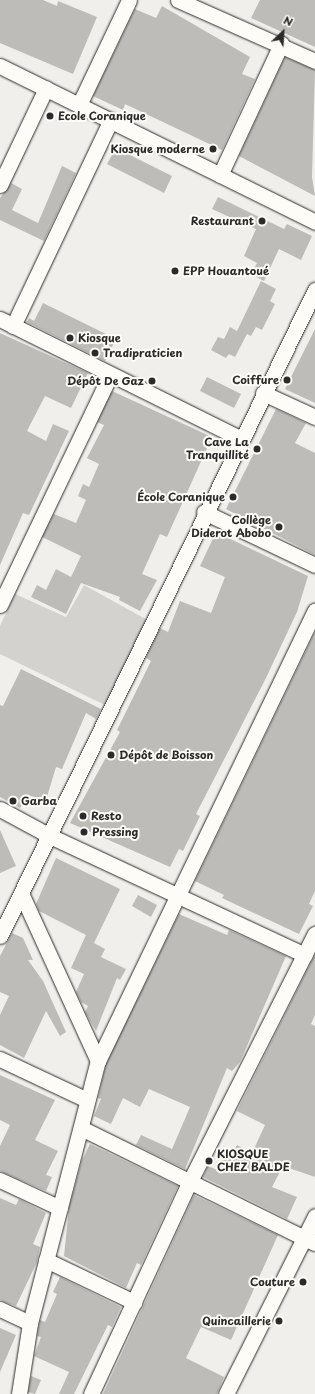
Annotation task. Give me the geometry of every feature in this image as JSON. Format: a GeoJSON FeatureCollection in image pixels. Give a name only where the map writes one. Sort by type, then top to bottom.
{"type":"FeatureCollection","features":[{"type":"Feature","properties":{"kind":"street"},"geometry":{"type":"LineString","coordinates":[[79,105],[129,0]]}},
{"type":"Feature","properties":{"kind":"street"},"geometry":{"type":"LineString","coordinates":[[184,1],[281,44],[315,61]]}},
{"type":"Feature","properties":{"kind":"street"},"geometry":{"type":"LineString","coordinates":[[220,175],[281,44]]}},
{"type":"Feature","properties":{"kind":"street"},"geometry":{"type":"LineString","coordinates":[[0,66],[315,222]]}},
{"type":"Feature","properties":{"kind":"street"},"geometry":{"type":"LineString","coordinates":[[0,185],[46,88]]}},
{"type":"Feature","properties":{"kind":"street"},"geometry":{"type":"LineString","coordinates":[[111,120],[7,323],[240,438]]}},
{"type":"Feature","properties":{"kind":"street"},"geometry":{"type":"LineString","coordinates":[[0,936],[3,919],[21,894],[50,836],[204,512],[315,290]]}},
{"type":"Feature","properties":{"kind":"street"},"geometry":{"type":"LineString","coordinates":[[0,604],[110,375]]}},
{"type":"Feature","properties":{"kind":"street"},"geometry":{"type":"LineString","coordinates":[[263,393],[315,417]]}},
{"type":"Feature","properties":{"kind":"street"},"geometry":{"type":"LineString","coordinates":[[204,512],[315,565]]}},
{"type":"Feature","properties":{"kind":"street"},"geometry":{"type":"LineString","coordinates":[[19,1394],[30,1323],[60,1208],[83,1129],[87,1100],[98,1061],[176,895],[315,611]]}},
{"type":"Feature","properties":{"kind":"street"},"geometry":{"type":"LineString","coordinates":[[0,809],[50,836],[305,956]]}},
{"type":"Feature","properties":{"kind":"street"},"geometry":{"type":"LineString","coordinates":[[21,894],[98,1061]]}},
{"type":"Feature","properties":{"kind":"street"},"geometry":{"type":"LineString","coordinates":[[91,1394],[190,1181],[315,934]]}},
{"type":"Feature","properties":{"kind":"street"},"geometry":{"type":"LineString","coordinates":[[0,1059],[87,1100]]}},
{"type":"Feature","properties":{"kind":"street"},"geometry":{"type":"LineString","coordinates":[[83,1129],[310,1240]]}},
{"type":"Feature","properties":{"kind":"street"},"geometry":{"type":"LineString","coordinates":[[0,1180],[60,1208]]}},
{"type":"Feature","properties":{"kind":"street"},"geometry":{"type":"LineString","coordinates":[[226,1394],[310,1240],[315,1216]]}},
{"type":"Feature","properties":{"kind":"street"},"geometry":{"type":"LineString","coordinates":[[46,1260],[134,1302]]}},
{"type":"Feature","properties":{"kind":"street"},"geometry":{"type":"LineString","coordinates":[[0,1309],[30,1323]]}},
{"type":"Feature","properties":{"kind":"shaded area"},"geometry":{"type":"Polygon","coordinates":[[[84,585],[151,622],[111,708],[0,654],[0,626],[15,594],[66,617],[84,585]]]}},
{"type":"Feature","properties":{"kind":"building"},"geometry":{"type":"Polygon","coordinates":[[[0,0],[43,0],[57,6],[58,1],[97,17],[73,74],[0,43],[0,0]]]}},
{"type":"Feature","properties":{"kind":"building"},"geometry":{"type":"Polygon","coordinates":[[[260,0],[315,0],[315,47],[251,18],[260,0]]]}},
{"type":"Feature","properties":{"kind":"building"},"geometry":{"type":"Polygon","coordinates":[[[162,6],[250,57],[242,74],[255,79],[222,150],[125,104],[123,110],[93,96],[135,9],[156,18],[162,6]]]}},
{"type":"Feature","properties":{"kind":"building"},"geometry":{"type":"Polygon","coordinates":[[[285,57],[315,70],[312,177],[315,196],[239,156],[285,57]]]}},
{"type":"Feature","properties":{"kind":"building"},"geometry":{"type":"Polygon","coordinates":[[[116,148],[172,176],[164,193],[107,164],[116,148]]]}},
{"type":"Feature","properties":{"kind":"building"},"geometry":{"type":"Polygon","coordinates":[[[62,166],[76,173],[44,241],[0,220],[0,198],[11,183],[22,189],[12,210],[38,223],[62,166]]]}},
{"type":"Feature","properties":{"kind":"building"},"geometry":{"type":"Polygon","coordinates":[[[218,197],[284,229],[287,224],[312,236],[301,260],[279,249],[264,281],[251,274],[257,263],[244,256],[256,229],[212,209],[218,197]]]}},
{"type":"Feature","properties":{"kind":"building"},"geometry":{"type":"Polygon","coordinates":[[[261,281],[276,289],[270,301],[275,304],[262,330],[256,327],[251,336],[247,334],[235,357],[229,354],[226,358],[211,350],[218,337],[224,339],[230,327],[237,331],[261,281]]]}},
{"type":"Feature","properties":{"kind":"building"},"geometry":{"type":"Polygon","coordinates":[[[43,303],[116,339],[105,361],[27,322],[29,318],[34,321],[43,303]]]}},
{"type":"Feature","properties":{"kind":"building"},"geometry":{"type":"Polygon","coordinates":[[[315,329],[315,403],[285,389],[315,329]]]}},
{"type":"Feature","properties":{"kind":"building"},"geometry":{"type":"Polygon","coordinates":[[[0,333],[88,373],[71,408],[45,396],[27,431],[46,441],[53,424],[69,431],[29,515],[23,513],[0,565],[0,333]]]}},
{"type":"Feature","properties":{"kind":"building"},"geometry":{"type":"Polygon","coordinates":[[[207,377],[241,394],[234,408],[200,391],[207,377]]]}},
{"type":"Feature","properties":{"kind":"building"},"geometry":{"type":"Polygon","coordinates":[[[112,391],[212,437],[167,537],[160,534],[142,574],[157,580],[140,611],[119,600],[120,597],[81,583],[66,614],[31,597],[37,585],[46,590],[56,569],[71,577],[81,556],[42,537],[54,514],[76,523],[86,500],[78,496],[83,484],[89,487],[99,464],[87,458],[104,425],[97,422],[112,391]]]}},
{"type":"Feature","properties":{"kind":"building"},"geometry":{"type":"Polygon","coordinates":[[[276,409],[306,423],[295,443],[315,453],[315,555],[226,509],[276,409]]]}},
{"type":"Feature","properties":{"kind":"building"},"geometry":{"type":"Polygon","coordinates":[[[216,532],[308,576],[297,612],[265,680],[196,814],[200,816],[183,851],[179,849],[170,867],[70,823],[120,732],[117,730],[151,661],[146,658],[160,628],[168,632],[180,601],[211,613],[225,577],[200,566],[216,532]]]}},
{"type":"Feature","properties":{"kind":"building"},"geometry":{"type":"Polygon","coordinates":[[[315,632],[315,891],[309,904],[313,906],[299,934],[222,898],[224,895],[195,881],[315,632]]]}},
{"type":"Feature","properties":{"kind":"building"},"geometry":{"type":"Polygon","coordinates":[[[21,669],[101,709],[96,719],[86,713],[62,769],[56,767],[46,800],[27,795],[20,808],[0,797],[0,705],[3,706],[21,669]]]}},
{"type":"Feature","properties":{"kind":"building"},"geometry":{"type":"Polygon","coordinates":[[[0,830],[16,866],[0,873],[0,830]]]}},
{"type":"Feature","properties":{"kind":"building"},"geometry":{"type":"Polygon","coordinates":[[[56,858],[120,889],[94,943],[105,949],[101,957],[126,969],[120,980],[117,978],[96,1031],[85,1012],[88,1006],[81,1002],[76,992],[84,974],[71,968],[86,935],[39,911],[36,904],[56,858]]]}},
{"type":"Feature","properties":{"kind":"building"},"geometry":{"type":"Polygon","coordinates":[[[138,895],[157,905],[151,917],[132,906],[138,895]]]}},
{"type":"Feature","properties":{"kind":"building"},"geometry":{"type":"Polygon","coordinates":[[[179,914],[227,935],[229,930],[286,956],[240,1062],[232,1071],[227,1068],[185,1169],[136,1145],[141,1135],[172,1149],[190,1107],[149,1089],[140,1107],[123,1098],[111,1124],[94,1116],[101,1099],[98,1098],[106,1064],[179,914]]]}},
{"type":"Feature","properties":{"kind":"building"},"geometry":{"type":"Polygon","coordinates":[[[12,933],[23,938],[33,960],[28,960],[43,981],[66,1032],[60,1036],[46,1011],[24,1058],[0,1045],[0,1015],[9,996],[0,992],[0,956],[12,933]]]}},
{"type":"Feature","properties":{"kind":"building"},"geometry":{"type":"Polygon","coordinates":[[[315,954],[315,1015],[311,1024],[315,1026],[315,1177],[283,1166],[272,1187],[297,1197],[287,1219],[203,1177],[208,1166],[217,1170],[227,1153],[232,1155],[237,1145],[252,1153],[265,1125],[237,1111],[315,954]]]}},
{"type":"Feature","properties":{"kind":"building"},"geometry":{"type":"Polygon","coordinates":[[[0,1075],[55,1100],[35,1140],[58,1151],[46,1175],[52,1177],[46,1191],[0,1171],[0,1146],[10,1125],[0,1120],[0,1075]]]}},
{"type":"Feature","properties":{"kind":"building"},"geometry":{"type":"Polygon","coordinates":[[[90,1144],[178,1186],[141,1265],[137,1263],[126,1288],[64,1256],[69,1207],[82,1160],[90,1144]]]}},
{"type":"Feature","properties":{"kind":"building"},"geometry":{"type":"Polygon","coordinates":[[[194,1195],[278,1235],[231,1340],[201,1327],[186,1358],[224,1377],[217,1394],[103,1394],[194,1195]]]}},
{"type":"Feature","properties":{"kind":"building"},"geometry":{"type":"Polygon","coordinates":[[[0,1198],[16,1205],[19,1199],[46,1213],[33,1244],[40,1247],[37,1262],[16,1306],[0,1300],[0,1198]]]}},
{"type":"Feature","properties":{"kind":"building"},"geometry":{"type":"Polygon","coordinates":[[[60,1277],[121,1307],[112,1327],[108,1325],[74,1394],[59,1394],[69,1372],[34,1356],[41,1337],[37,1336],[40,1320],[45,1322],[57,1294],[53,1292],[60,1277]]]}},
{"type":"Feature","properties":{"kind":"building"},"geometry":{"type":"Polygon","coordinates":[[[0,1328],[16,1335],[0,1372],[0,1328]]]}},
{"type":"Feature","properties":{"kind":"building"},"geometry":{"type":"Polygon","coordinates":[[[31,1376],[41,1380],[35,1394],[28,1392],[31,1376]]]}},
{"type":"Feature","properties":{"kind":"place","name":"Ecole Coranique"},"geometry":{"type":"Point","coordinates":[50,116]}},
{"type":"Feature","properties":{"kind":"place","name":"Kiosque moderne"},"geometry":{"type":"Point","coordinates":[213,149]}},
{"type":"Feature","properties":{"kind":"place","name":"Restaurant"},"geometry":{"type":"Point","coordinates":[262,221]}},
{"type":"Feature","properties":{"kind":"place","name":"EPP Houantoué"},"geometry":{"type":"Point","coordinates":[175,271]}},
{"type":"Feature","properties":{"kind":"place","name":"Kiosque"},"geometry":{"type":"Point","coordinates":[70,338]}},
{"type":"Feature","properties":{"kind":"place","name":"Tradipraticien"},"geometry":{"type":"Point","coordinates":[95,353]}},
{"type":"Feature","properties":{"kind":"place","name":"Coiffure"},"geometry":{"type":"Point","coordinates":[287,380]}},
{"type":"Feature","properties":{"kind":"place","name":"Dépôt De Gaz"},"geometry":{"type":"Point","coordinates":[152,381]}},
{"type":"Feature","properties":{"kind":"place","name":"Cave La Tranquillité"},"geometry":{"type":"Point","coordinates":[257,449]}},
{"type":"Feature","properties":{"kind":"place","name":"École Coranique"},"geometry":{"type":"Point","coordinates":[233,497]}},
{"type":"Feature","properties":{"kind":"place","name":"Collège Diderot Abobo"},"geometry":{"type":"Point","coordinates":[279,527]}},
{"type":"Feature","properties":{"kind":"place","name":"Dépôt de Boisson"},"geometry":{"type":"Point","coordinates":[111,755]}},
{"type":"Feature","properties":{"kind":"place","name":"Garba"},"geometry":{"type":"Point","coordinates":[13,801]}},
{"type":"Feature","properties":{"kind":"place","name":"Resto"},"geometry":{"type":"Point","coordinates":[83,816]}},
{"type":"Feature","properties":{"kind":"place","name":"Pressing"},"geometry":{"type":"Point","coordinates":[84,832]}},
{"type":"Feature","properties":{"kind":"place","name":"KIOSQUE CHEZ BALDE"},"geometry":{"type":"Point","coordinates":[209,1161]}},
{"type":"Feature","properties":{"kind":"place","name":"Couture"},"geometry":{"type":"Point","coordinates":[303,1282]}},
{"type":"Feature","properties":{"kind":"place","name":"Quincaillerie"},"geometry":{"type":"Point","coordinates":[279,1321]}}]}
